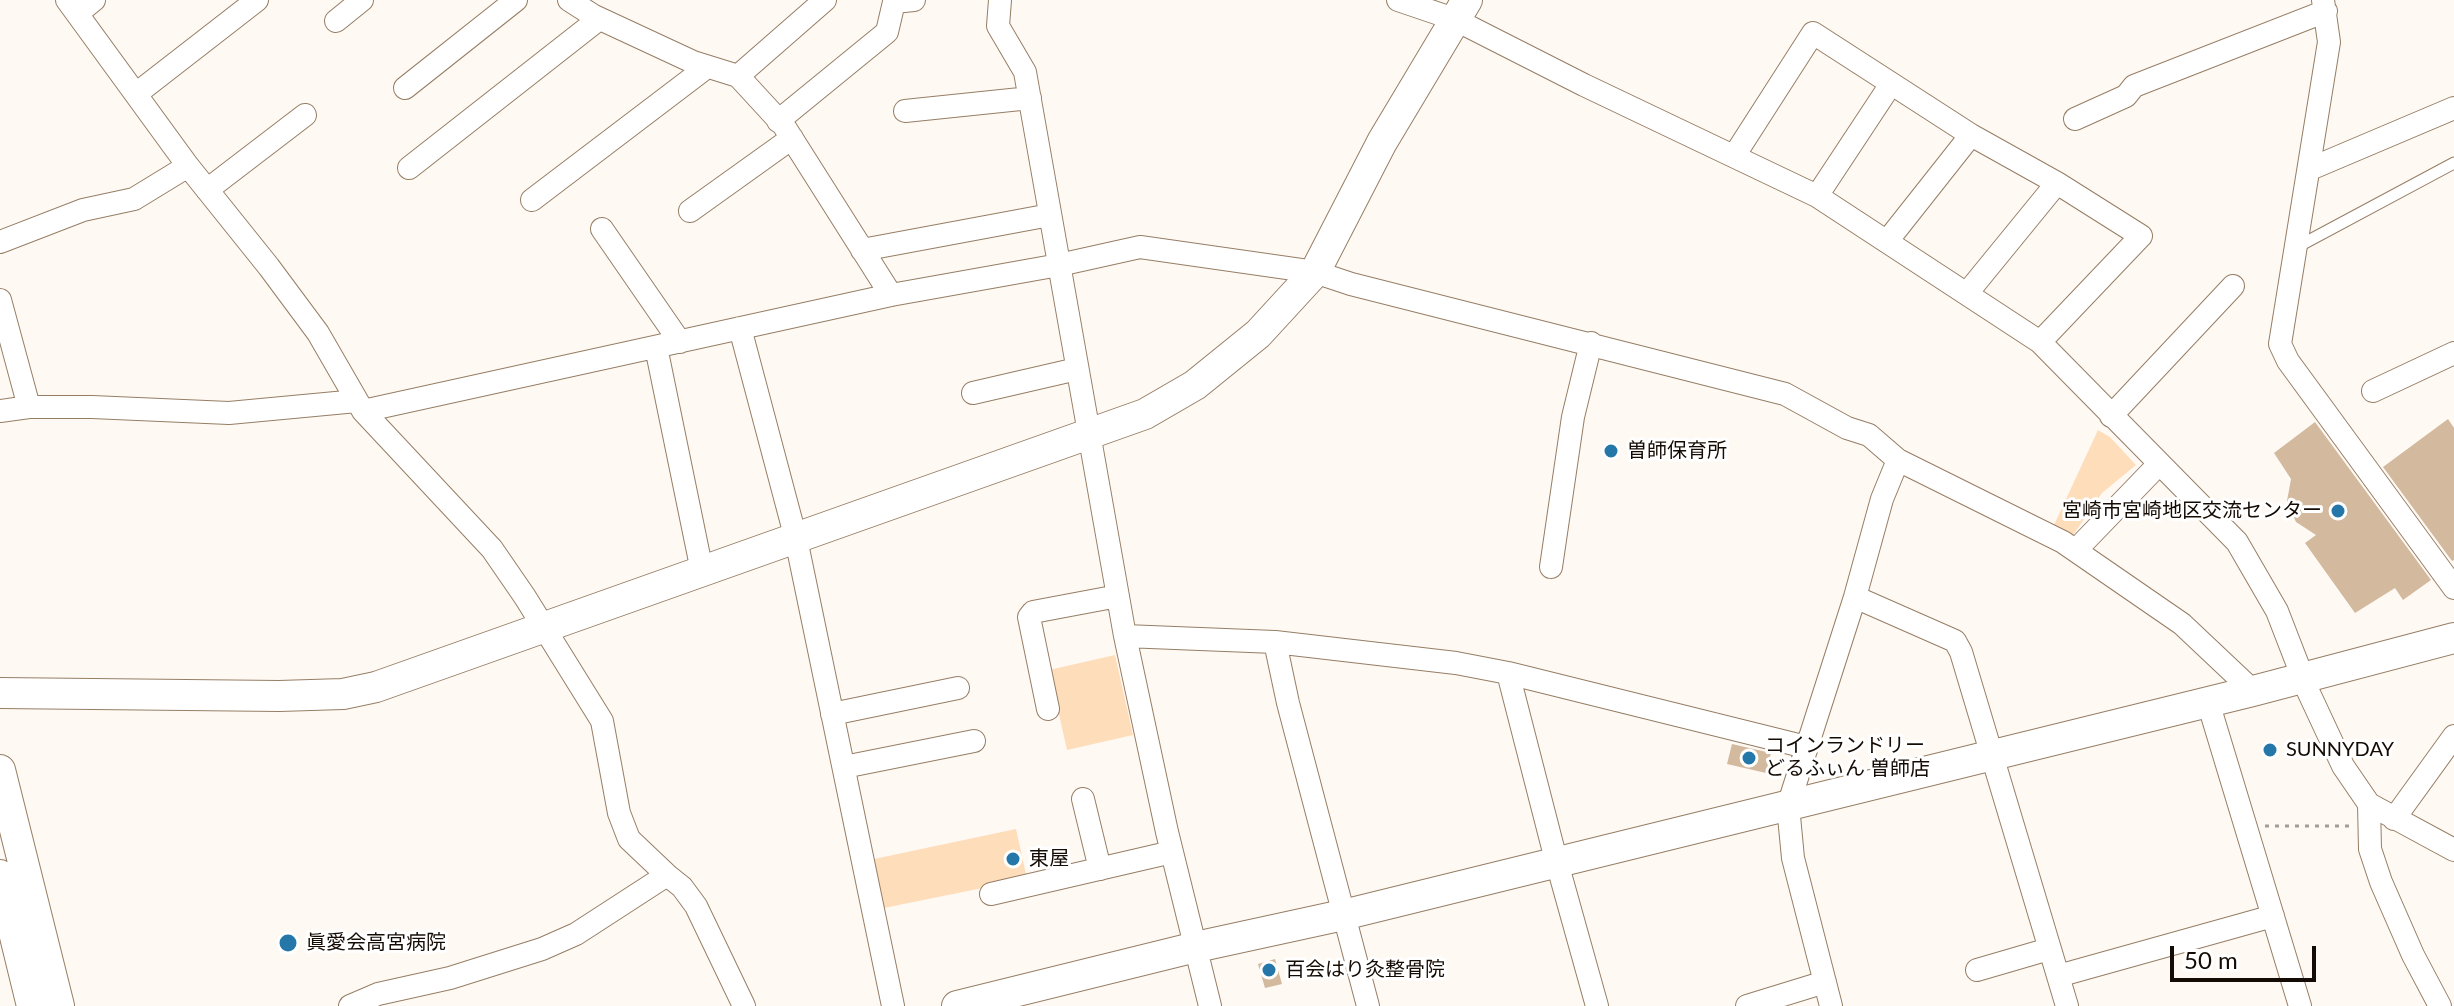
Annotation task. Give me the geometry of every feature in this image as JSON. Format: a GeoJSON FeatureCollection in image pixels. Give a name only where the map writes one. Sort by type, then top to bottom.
{"type":"FeatureCollection","features":[{"type":"Feature","properties":{"kind":"street"},"geometry":{"type":"LineString","coordinates":[[136,94],[257,0]]}},
{"type":"Feature","properties":{"kind":"street"},"geometry":{"type":"LineString","coordinates":[[336,21],[362,0]]}},
{"type":"Feature","properties":{"kind":"street"},"geometry":{"type":"LineString","coordinates":[[405,88],[516,0]]}},
{"type":"Feature","properties":{"kind":"street"},"geometry":{"type":"LineString","coordinates":[[569,0],[599,19],[707,67],[738,76],[785,129],[891,295]]}},
{"type":"Feature","properties":{"kind":"street"},"geometry":{"type":"LineString","coordinates":[[738,76],[825,0]]}},
{"type":"Feature","properties":{"kind":"street"},"geometry":{"type":"LineString","coordinates":[[690,211],[785,129],[887,32],[894,2],[914,0]]}},
{"type":"Feature","properties":{"kind":"street"},"geometry":{"type":"LineString","coordinates":[[1000,0],[998,26],[1025,72],[1125,636],[1172,852],[1210,1006]]}},
{"type":"Feature","properties":{"kind":"street"},"geometry":{"type":"LineString","coordinates":[[1398,0],[1460,9],[1502,45],[1817,196],[2040,342],[2237,542],[2277,611],[2343,766],[2370,815],[2370,849],[2381,882],[2413,955],[2440,1006]]}},
{"type":"Feature","properties":{"kind":"street"},"geometry":{"type":"LineString","coordinates":[[80,4],[136,94],[188,166],[318,333],[360,406],[492,549],[602,721],[619,813],[629,839],[682,887],[696,906],[744,1006]]}},
{"type":"Feature","properties":{"kind":"street"},"geometry":{"type":"LineString","coordinates":[[2075,119],[2126,96],[2134,86],[2324,6],[2329,42],[2280,344],[2288,361],[2454,588]]}},
{"type":"Feature","properties":{"kind":"street"},"geometry":{"type":"LineString","coordinates":[[0,693],[343,694],[376,687],[1145,414],[1195,385],[1258,334],[1315,272],[1382,142],[1460,9]]}},
{"type":"Feature","properties":{"kind":"street"},"geometry":{"type":"LineString","coordinates":[[409,168],[599,19]]}},
{"type":"Feature","properties":{"kind":"street"},"geometry":{"type":"LineString","coordinates":[[1734,156],[1813,33],[1971,135],[2057,183],[2141,236],[2040,342]]}},
{"type":"Feature","properties":{"kind":"street"},"geometry":{"type":"LineString","coordinates":[[532,200],[707,67]]}},
{"type":"Feature","properties":{"kind":"street"},"geometry":{"type":"LineString","coordinates":[[1817,196],[1891,84]]}},
{"type":"Feature","properties":{"kind":"street"},"geometry":{"type":"LineString","coordinates":[[905,111],[1030,98]]}},
{"type":"Feature","properties":{"kind":"street"},"geometry":{"type":"LineString","coordinates":[[2310,169],[2454,108]]}},
{"type":"Feature","properties":{"kind":"street"},"geometry":{"type":"LineString","coordinates":[[207,190],[305,115]]}},
{"type":"Feature","properties":{"kind":"street"},"geometry":{"type":"LineString","coordinates":[[1888,240],[1971,135]]}},
{"type":"Feature","properties":{"kind":"street"},"geometry":{"type":"LineString","coordinates":[[0,242],[83,210],[134,199],[188,166]]}},
{"type":"Feature","properties":{"kind":"street"},"geometry":{"type":"LineString","coordinates":[[1968,292],[2057,183]]}},
{"type":"Feature","properties":{"kind":"street"},"geometry":{"type":"LineString","coordinates":[[862,250],[1050,215]]}},
{"type":"Feature","properties":{"kind":"street"},"geometry":{"type":"LineString","coordinates":[[602,229],[680,342]]}},
{"type":"Feature","properties":{"kind":"street"},"geometry":{"type":"LineString","coordinates":[[0,411],[29,407],[92,407],[229,413],[360,406],[680,342],[891,295],[1140,247],[1315,272],[1351,284],[1785,394],[1847,428],[1869,435],[1898,460],[2076,550],[2182,624],[2253,691]]}},
{"type":"Feature","properties":{"kind":"street"},"geometry":{"type":"LineString","coordinates":[[2111,416],[2233,286]]}},
{"type":"Feature","properties":{"kind":"street"},"geometry":{"type":"LineString","coordinates":[[0,300],[29,407]]}},
{"type":"Feature","properties":{"kind":"street"},"geometry":{"type":"LineString","coordinates":[[740,328],[796,539],[893,1006]]}},
{"type":"Feature","properties":{"kind":"street"},"geometry":{"type":"LineString","coordinates":[[1551,567],[1573,417],[1591,343]]}},
{"type":"Feature","properties":{"kind":"street"},"geometry":{"type":"LineString","coordinates":[[656,347],[702,571]]}},
{"type":"Feature","properties":{"kind":"street"},"geometry":{"type":"LineString","coordinates":[[2373,391],[2454,353]]}},
{"type":"Feature","properties":{"kind":"street"},"geometry":{"type":"LineString","coordinates":[[973,393],[1077,369]]}},
{"type":"Feature","properties":{"kind":"street"},"geometry":{"type":"LineString","coordinates":[[1831,1006],[1793,858],[1788,806],[1855,597],[1882,499],[1898,460]]}},
{"type":"Feature","properties":{"kind":"street"},"geometry":{"type":"LineString","coordinates":[[2076,550],[2159,464]]}},
{"type":"Feature","properties":{"kind":"street"},"geometry":{"type":"LineString","coordinates":[[1048,709],[1029,617],[1033,612],[1118,596]]}},
{"type":"Feature","properties":{"kind":"street"},"geometry":{"type":"LineString","coordinates":[[1855,597],[1955,641],[1961,652],[2067,1006]]}},
{"type":"Feature","properties":{"kind":"street"},"geometry":{"type":"LineString","coordinates":[[1125,636],[1275,642],[1456,663],[1508,673],[1806,747]]}},
{"type":"Feature","properties":{"kind":"street"},"geometry":{"type":"LineString","coordinates":[[957,1006],[1788,806],[2454,638]]}},
{"type":"Feature","properties":{"kind":"street"},"geometry":{"type":"LineString","coordinates":[[1275,642],[1368,1006]]}},
{"type":"Feature","properties":{"kind":"street"},"geometry":{"type":"LineString","coordinates":[[1508,673],[1556,863],[1597,1006]]}},
{"type":"Feature","properties":{"kind":"street"},"geometry":{"type":"LineString","coordinates":[[832,714],[958,688]]}},
{"type":"Feature","properties":{"kind":"street"},"geometry":{"type":"LineString","coordinates":[[2208,702],[2300,1006]]}},
{"type":"Feature","properties":{"kind":"street"},"geometry":{"type":"LineString","coordinates":[[2394,819],[2454,736]]}},
{"type":"Feature","properties":{"kind":"street"},"geometry":{"type":"LineString","coordinates":[[844,767],[974,741]]}},
{"type":"Feature","properties":{"kind":"street"},"geometry":{"type":"LineString","coordinates":[[0,770],[59,1006]]}},
{"type":"Feature","properties":{"kind":"street"},"geometry":{"type":"LineString","coordinates":[[1083,799],[1100,869]]}},
{"type":"Feature","properties":{"kind":"street"},"geometry":{"type":"LineString","coordinates":[[2370,815],[2394,819],[2454,850]]}},
{"type":"Feature","properties":{"kind":"street"},"geometry":{"type":"LineString","coordinates":[[991,894],[1172,852]]}},
{"type":"Feature","properties":{"kind":"street"},"geometry":{"type":"LineString","coordinates":[[0,875],[32,1006]]}},
{"type":"Feature","properties":{"kind":"street"},"geometry":{"type":"LineString","coordinates":[[350,1006],[378,994],[450,978],[542,949],[576,934],[667,875]]}},
{"type":"Feature","properties":{"kind":"street"},"geometry":{"type":"LineString","coordinates":[[2058,976],[2273,916]]}},
{"type":"Feature","properties":{"kind":"street"},"geometry":{"type":"LineString","coordinates":[[1977,970],[2049,949]]}},
{"type":"Feature","properties":{"kind":"street"},"geometry":{"type":"LineString","coordinates":[[1747,1006],[1825,982]]}},
{"type":"Feature","properties":{"kind":"lane"},"geometry":{"type":"LineString","coordinates":[[2296,247],[2454,163]]}},
{"type":"Feature","properties":{"kind":"path"},"geometry":{"type":"LineString","coordinates":[[2245,826],[2370,815]]}},
{"type":"Feature","properties":{"kind":"shaded area"},"geometry":{"type":"Polygon","coordinates":[[[2098,430],[2110,437],[2136,465],[2102,493],[2071,538],[2054,525],[2098,430]]]}},
{"type":"Feature","properties":{"kind":"shaded area"},"geometry":{"type":"Polygon","coordinates":[[[1115,655],[1133,735],[1067,750],[1049,670],[1115,655]]]}},
{"type":"Feature","properties":{"kind":"shaded area"},"geometry":{"type":"Polygon","coordinates":[[[1016,829],[1027,879],[884,908],[874,859],[1016,829]]]}},
{"type":"Feature","properties":{"kind":"building"},"geometry":{"type":"Polygon","coordinates":[[[2448,419],[2454,428],[2452,561],[2383,467],[2448,419]]]}},
{"type":"Feature","properties":{"kind":"building","name":"宮崎市宮崎地区交流センター"},"geometry":{"type":"Polygon","coordinates":[[[2315,422],[2431,580],[2403,600],[2395,588],[2355,613],[2305,543],[2316,535],[2296,522],[2287,501],[2291,479],[2274,453],[2315,422]]]}},
{"type":"Feature","properties":{"kind":"building","name":"コインランドリー どるふぃん 曽師店"},"geometry":{"type":"Polygon","coordinates":[[[1732,744],[1771,753],[1766,773],[1727,764],[1732,744]]]}},
{"type":"Feature","properties":{"kind":"building","name":"百会はり灸整骨院"},"geometry":{"type":"Polygon","coordinates":[[[1275,959],[1282,984],[1265,988],[1258,964],[1275,959]]]}},
{"type":"Feature","properties":{"kind":"place","name":"曽師保育所"},"geometry":{"type":"Point","coordinates":[1611,451]}},
{"type":"Feature","properties":{"kind":"place","name":"宮崎市宮崎地区交流センター"},"geometry":{"type":"Point","coordinates":[2338,511]}},
{"type":"Feature","properties":{"kind":"place","name":"SUNNYDAY"},"geometry":{"type":"Point","coordinates":[2270,750]}},
{"type":"Feature","properties":{"kind":"place","name":"コインランドリー どるふぃん 曽師店"},"geometry":{"type":"Point","coordinates":[1749,758]}},
{"type":"Feature","properties":{"kind":"place","name":"東屋"},"geometry":{"type":"Point","coordinates":[1013,859]}},
{"type":"Feature","properties":{"kind":"place","name":"眞愛会高宮病院"},"geometry":{"type":"Point","coordinates":[288,943]}},
{"type":"Feature","properties":{"kind":"place","name":"百会はり灸整骨院"},"geometry":{"type":"Point","coordinates":[1269,970]}}]}
